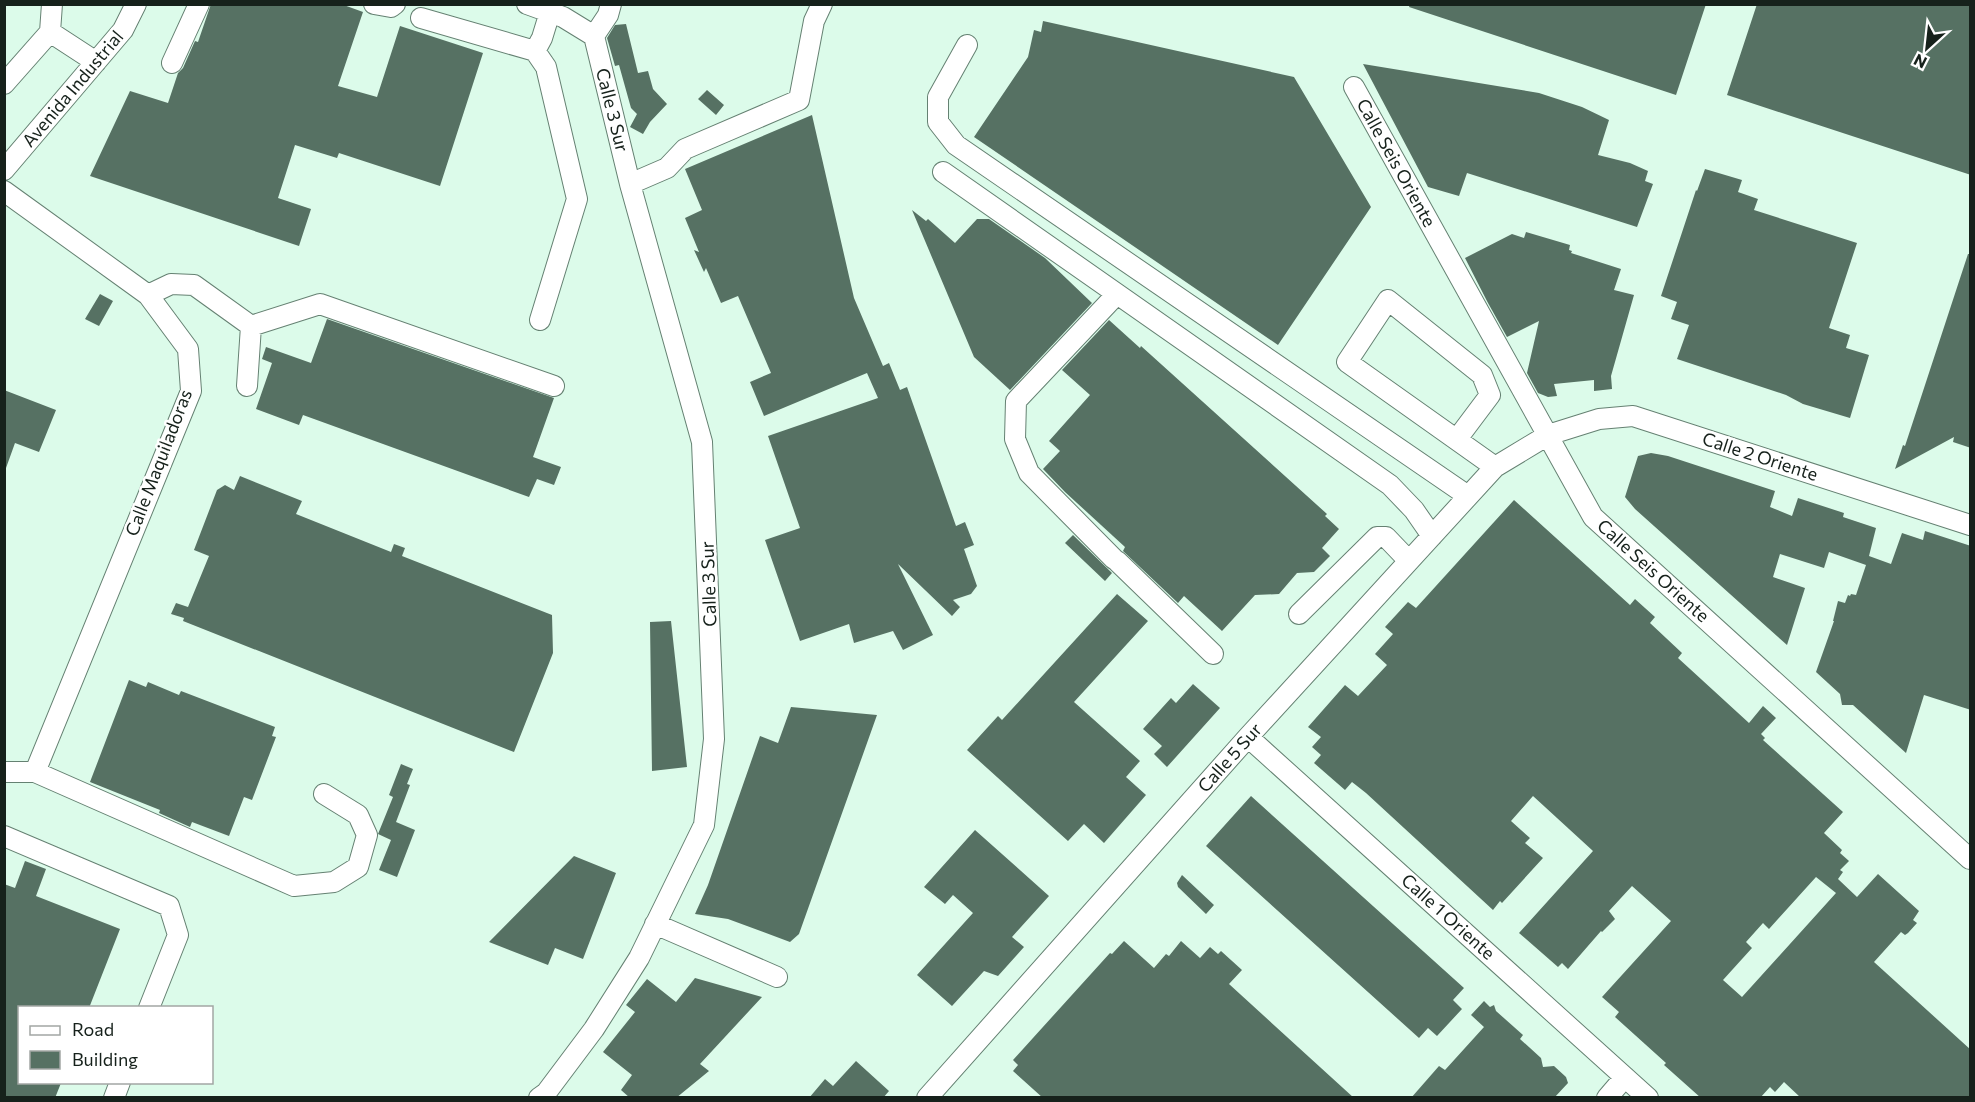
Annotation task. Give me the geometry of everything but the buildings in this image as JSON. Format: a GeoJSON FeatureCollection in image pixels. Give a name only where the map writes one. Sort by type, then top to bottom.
{"type":"FeatureCollection","features":[{"type":"Feature","properties":{"kind":"street"},"geometry":{"type":"LineString","coordinates":[[4,84],[50,32],[52,4]]}},
{"type":"Feature","properties":{"kind":"street","name":"Avenida Industrial"},"geometry":{"type":"LineString","coordinates":[[4,170],[123,30],[136,4]]}},
{"type":"Feature","properties":{"kind":"street"},"geometry":{"type":"LineString","coordinates":[[172,63],[199,4]]}},
{"type":"Feature","properties":{"kind":"street"},"geometry":{"type":"LineString","coordinates":[[374,4],[391,7],[395,4]]}},
{"type":"Feature","properties":{"kind":"street"},"geometry":{"type":"LineString","coordinates":[[527,4],[560,11],[594,36],[608,15],[611,4]]}},
{"type":"Feature","properties":{"kind":"street"},"geometry":{"type":"LineString","coordinates":[[630,184],[667,168],[685,149],[799,100],[814,21],[822,4]]}},
{"type":"Feature","properties":{"kind":"street"},"geometry":{"type":"LineString","coordinates":[[536,51],[560,11]]}},
{"type":"Feature","properties":{"kind":"street"},"geometry":{"type":"LineString","coordinates":[[421,18],[536,51],[546,67],[577,199],[540,320]]}},
{"type":"Feature","properties":{"kind":"street"},"geometry":{"type":"LineString","coordinates":[[50,32],[96,62]]}},
{"type":"Feature","properties":{"kind":"street","name":"Calle 3 Sur"},"geometry":{"type":"LineString","coordinates":[[539,1098],[546,1093],[594,1029],[639,958],[704,825],[714,739],[702,442],[630,184],[594,36]]}},
{"type":"Feature","properties":{"kind":"street"},"geometry":{"type":"LineString","coordinates":[[966,45],[938,97],[938,122],[956,145],[1468,496]]}},
{"type":"Feature","properties":{"kind":"street","name":"Calle Seis Oriente"},"geometry":{"type":"LineString","coordinates":[[1354,87],[1593,517],[1971,859]]}},
{"type":"Feature","properties":{"kind":"street"},"geometry":{"type":"LineString","coordinates":[[942,172],[1390,485],[1414,510],[1432,536]]}},
{"type":"Feature","properties":{"kind":"street","name":"Calle Maquiladoras"},"geometry":{"type":"LineString","coordinates":[[4,191],[148,295],[188,349],[191,391],[35,772]]}},
{"type":"Feature","properties":{"kind":"street"},"geometry":{"type":"LineString","coordinates":[[148,295],[171,284],[194,285],[251,326]]}},
{"type":"Feature","properties":{"kind":"street"},"geometry":{"type":"LineString","coordinates":[[1116,295],[1016,401],[1015,439],[1029,474],[1213,654]]}},
{"type":"Feature","properties":{"kind":"street"},"geometry":{"type":"LineString","coordinates":[[1456,439],[1490,395],[1482,375],[1388,300],[1347,362],[1495,467]]}},
{"type":"Feature","properties":{"kind":"street"},"geometry":{"type":"LineString","coordinates":[[251,326],[320,304],[554,387]]}},
{"type":"Feature","properties":{"kind":"street"},"geometry":{"type":"LineString","coordinates":[[247,386],[251,326]]}},
{"type":"Feature","properties":{"kind":"street","name":"Calle 2 Oriente"},"geometry":{"type":"LineString","coordinates":[[1548,435],[1599,420],[1633,416],[1971,525]]}},
{"type":"Feature","properties":{"kind":"street","name":"Calle 5 Sur"},"geometry":{"type":"LineString","coordinates":[[927,1098],[1248,737],[1495,467],[1548,435]]}},
{"type":"Feature","properties":{"kind":"street"},"geometry":{"type":"LineString","coordinates":[[1299,614],[1377,537],[1386,537],[1409,561]]}},
{"type":"Feature","properties":{"kind":"street","name":"Calle 1 Oriente"},"geometry":{"type":"LineString","coordinates":[[1248,737],[1648,1098]]}},
{"type":"Feature","properties":{"kind":"street"},"geometry":{"type":"LineString","coordinates":[[4,772],[35,772],[294,886],[334,882],[358,867],[367,835],[358,815],[324,794]]}},
{"type":"Feature","properties":{"kind":"street"},"geometry":{"type":"LineString","coordinates":[[4,836],[169,906],[178,935],[150,1006]]}},
{"type":"Feature","properties":{"kind":"street"},"geometry":{"type":"LineString","coordinates":[[655,924],[777,977]]}},
{"type":"Feature","properties":{"kind":"street"},"geometry":{"type":"LineString","coordinates":[[1606,1098],[1625,1077]]}},
{"type":"Feature","properties":{"kind":"street"},"geometry":{"type":"LineString","coordinates":[[114,1098],[120,1084]]}}]}
